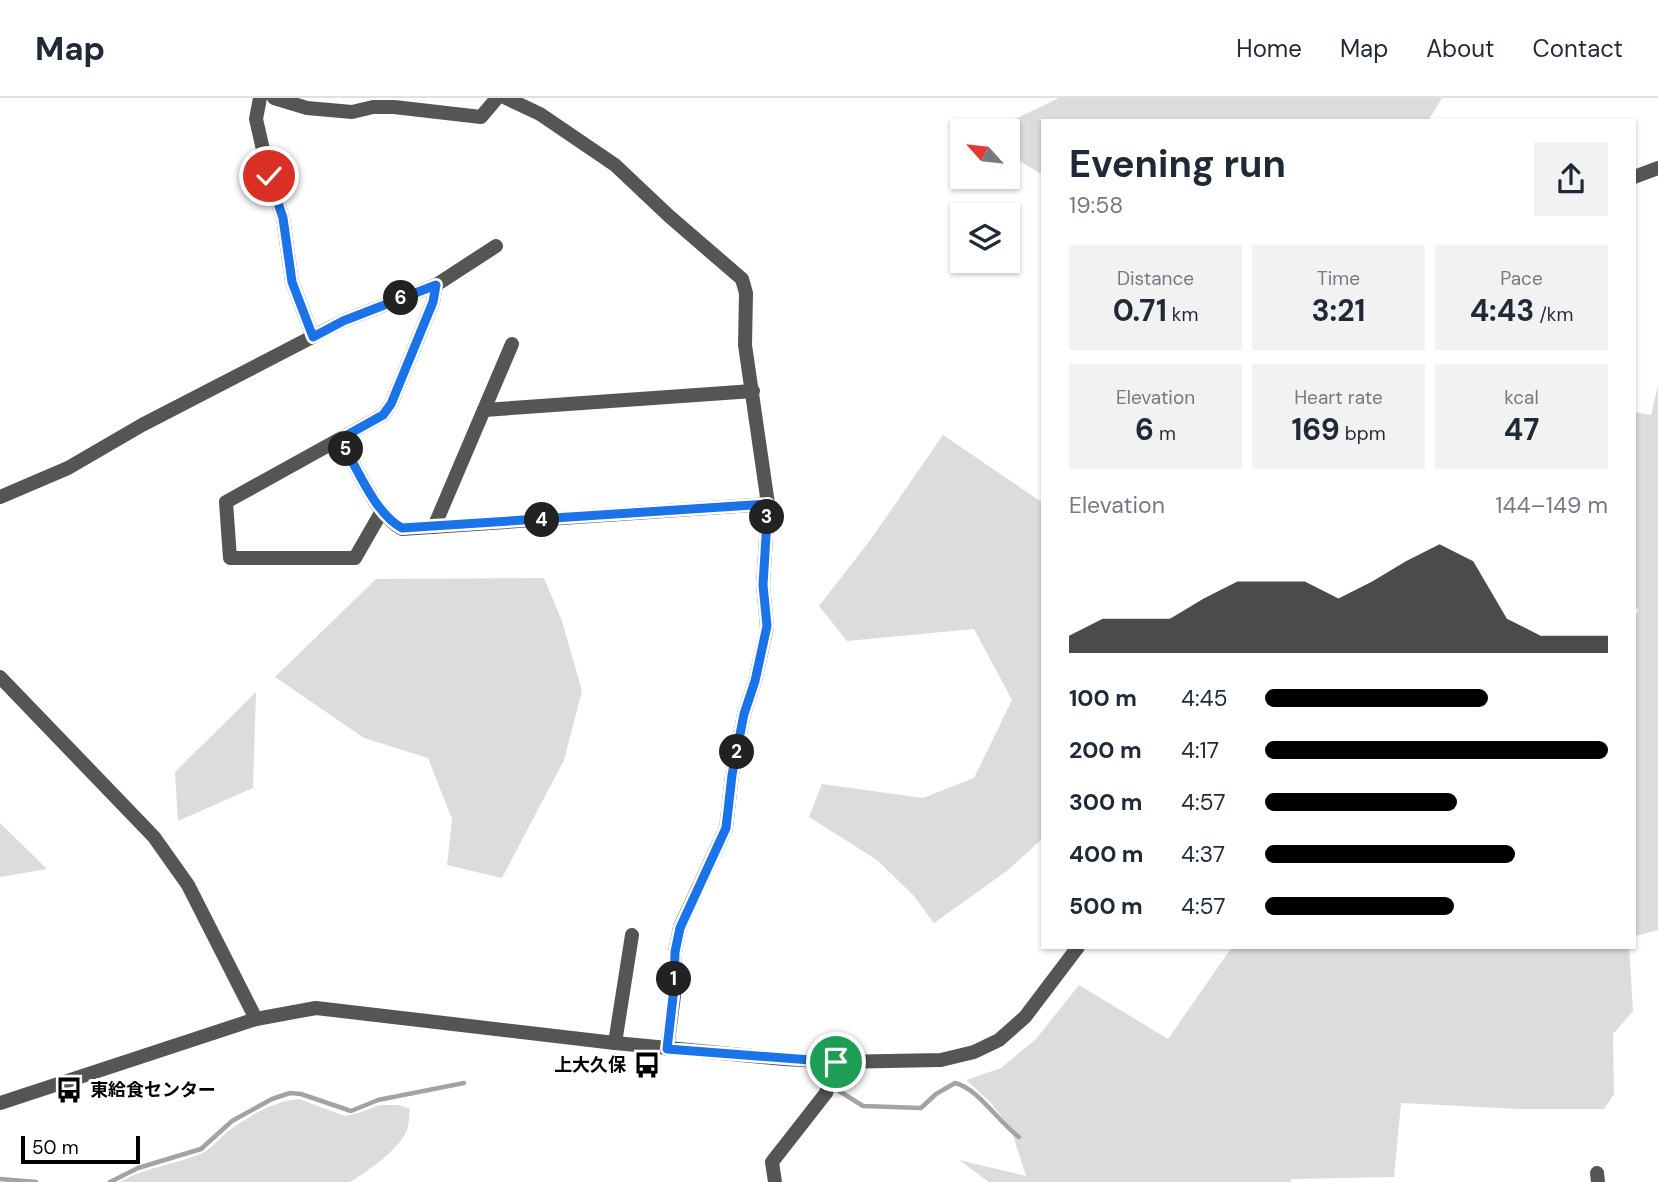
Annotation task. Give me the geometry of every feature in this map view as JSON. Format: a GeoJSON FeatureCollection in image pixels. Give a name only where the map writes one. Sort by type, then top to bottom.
{"type":"FeatureCollection","features":[{"type":"Feature","properties":{"kind":"street"},"geometry":{"type":"LineString","coordinates":[[260,98],[256,119],[266,165],[283,218],[292,282],[313,337]]}},
{"type":"Feature","properties":{"kind":"street"},"geometry":{"type":"LineString","coordinates":[[274,98],[307,108],[352,112],[376,102],[394,107],[481,117],[497,98]]}},
{"type":"Feature","properties":{"kind":"street"},"geometry":{"type":"LineString","coordinates":[[506,98],[540,114],[615,165],[669,216],[743,279],[746,293],[745,345],[768,504],[763,585],[767,626],[755,681],[744,714],[732,775],[726,828],[680,928],[674,960],[674,988],[667,1049]]}},
{"type":"Feature","properties":{"kind":"street"},"geometry":{"type":"LineString","coordinates":[[1636,176],[1658,167]]}},
{"type":"Feature","properties":{"kind":"street"},"geometry":{"type":"LineString","coordinates":[[0,498],[68,468],[142,425],[343,321],[436,285],[496,246]]}},
{"type":"Feature","properties":{"kind":"street"},"geometry":{"type":"LineString","coordinates":[[382,511],[355,558],[230,558],[226,502],[383,415],[391,404],[433,302],[436,285]]}},
{"type":"Feature","properties":{"kind":"street"},"geometry":{"type":"LineString","coordinates":[[434,527],[512,344]]}},
{"type":"Feature","properties":{"kind":"street"},"geometry":{"type":"LineString","coordinates":[[484,410],[753,391]]}},
{"type":"Feature","properties":{"kind":"street"},"geometry":{"type":"LineString","coordinates":[[340,439],[382,511],[392,523],[402,528],[768,504]]}},
{"type":"Feature","properties":{"kind":"street"},"geometry":{"type":"LineString","coordinates":[[0,677],[154,837],[188,885],[256,1019]]}},
{"type":"Feature","properties":{"kind":"street"},"geometry":{"type":"LineString","coordinates":[[615,1043],[632,935]]}},
{"type":"Feature","properties":{"kind":"street"},"geometry":{"type":"LineString","coordinates":[[0,1102],[256,1019],[316,1008],[667,1049],[836,1062],[941,1060],[974,1052],[999,1040],[1025,1017],[1076,949]]}},
{"type":"Feature","properties":{"kind":"street"},"geometry":{"type":"LineString","coordinates":[[775,1182],[772,1162],[826,1093],[836,1062]]}},
{"type":"Feature","properties":{"kind":"shaded area"},"geometry":{"type":"Polygon","coordinates":[[[1059,98],[1442,98],[1429,119],[1041,119],[1041,174],[1020,161],[1020,119],[1015,119],[1059,98]]]}},
{"type":"Feature","properties":{"kind":"shaded area"},"geometry":{"type":"Polygon","coordinates":[[[1658,385],[1658,930],[1636,936],[1636,614],[1639,610],[1636,608],[1636,412],[1651,415],[1658,385]]]}},
{"type":"Feature","properties":{"kind":"shaded area"},"geometry":{"type":"Polygon","coordinates":[[[943,435],[1041,502],[1041,840],[1008,870],[934,923],[913,895],[877,860],[809,817],[822,784],[923,798],[974,778],[1012,700],[974,629],[847,641],[819,606],[871,539],[943,435]]]}},
{"type":"Feature","properties":{"kind":"shaded area"},"geometry":{"type":"Polygon","coordinates":[[[544,578],[562,621],[582,691],[564,760],[502,878],[447,865],[452,819],[428,758],[364,738],[275,677],[376,579],[544,578]]]}},
{"type":"Feature","properties":{"kind":"shaded area"},"geometry":{"type":"Polygon","coordinates":[[[256,692],[253,788],[178,821],[175,772],[256,692]]]}},
{"type":"Feature","properties":{"kind":"shaded area"},"geometry":{"type":"Polygon","coordinates":[[[0,823],[47,869],[0,877],[0,823]]]}},
{"type":"Feature","properties":{"kind":"shaded area"},"geometry":{"type":"Polygon","coordinates":[[[1231,949],[1629,949],[1633,1011],[1613,1034],[1614,1094],[1604,1109],[1519,1109],[1401,1103],[1394,1177],[1292,1179],[1290,1182],[989,1182],[959,1160],[1026,1176],[1011,1129],[990,1102],[966,1080],[1001,1068],[1036,1039],[1079,985],[1168,1039],[1231,949]]]}},
{"type":"Feature","properties":{"kind":"shaded area"},"geometry":{"type":"Polygon","coordinates":[[[299,1099],[345,1116],[379,1105],[398,1105],[410,1109],[408,1127],[392,1151],[350,1182],[120,1182],[141,1172],[206,1151],[228,1131],[255,1114],[299,1099]]]}},
{"type":"Feature","properties":{"kind":"waterway"},"geometry":{"type":"LineString","coordinates":[[110,1182],[138,1168],[201,1149],[232,1121],[272,1099],[290,1093],[301,1094],[351,1111],[378,1100],[464,1083]]}},
{"type":"Feature","properties":{"kind":"waterway"},"geometry":{"type":"LineString","coordinates":[[836,1089],[863,1106],[921,1108],[936,1094],[955,1083],[972,1092],[1019,1137]]}},
{"type":"Feature","properties":{"kind":"waterway"},"geometry":{"type":"LineString","coordinates":[[0,1179],[36,1182]]}},
{"type":"Feature","properties":{"kind":"place","name":"上大久保"},"geometry":{"type":"Point","coordinates":[647,1065]}},
{"type":"Feature","properties":{"kind":"place","name":"東給食センター"},"geometry":{"type":"Point","coordinates":[69,1090]}},
{"type":"Feature","properties":{"kind":"route"},"geometry":{"type":"LineString","coordinates":[[269,176],[283,218],[292,282],[313,337],[343,321],[436,285],[433,302],[391,404],[383,415],[340,439],[382,511],[392,523],[402,528],[434,527],[768,504],[763,585],[767,626],[755,681],[744,714],[732,775],[726,828],[680,928],[675,952],[667,1049],[836,1062]]}}]}
